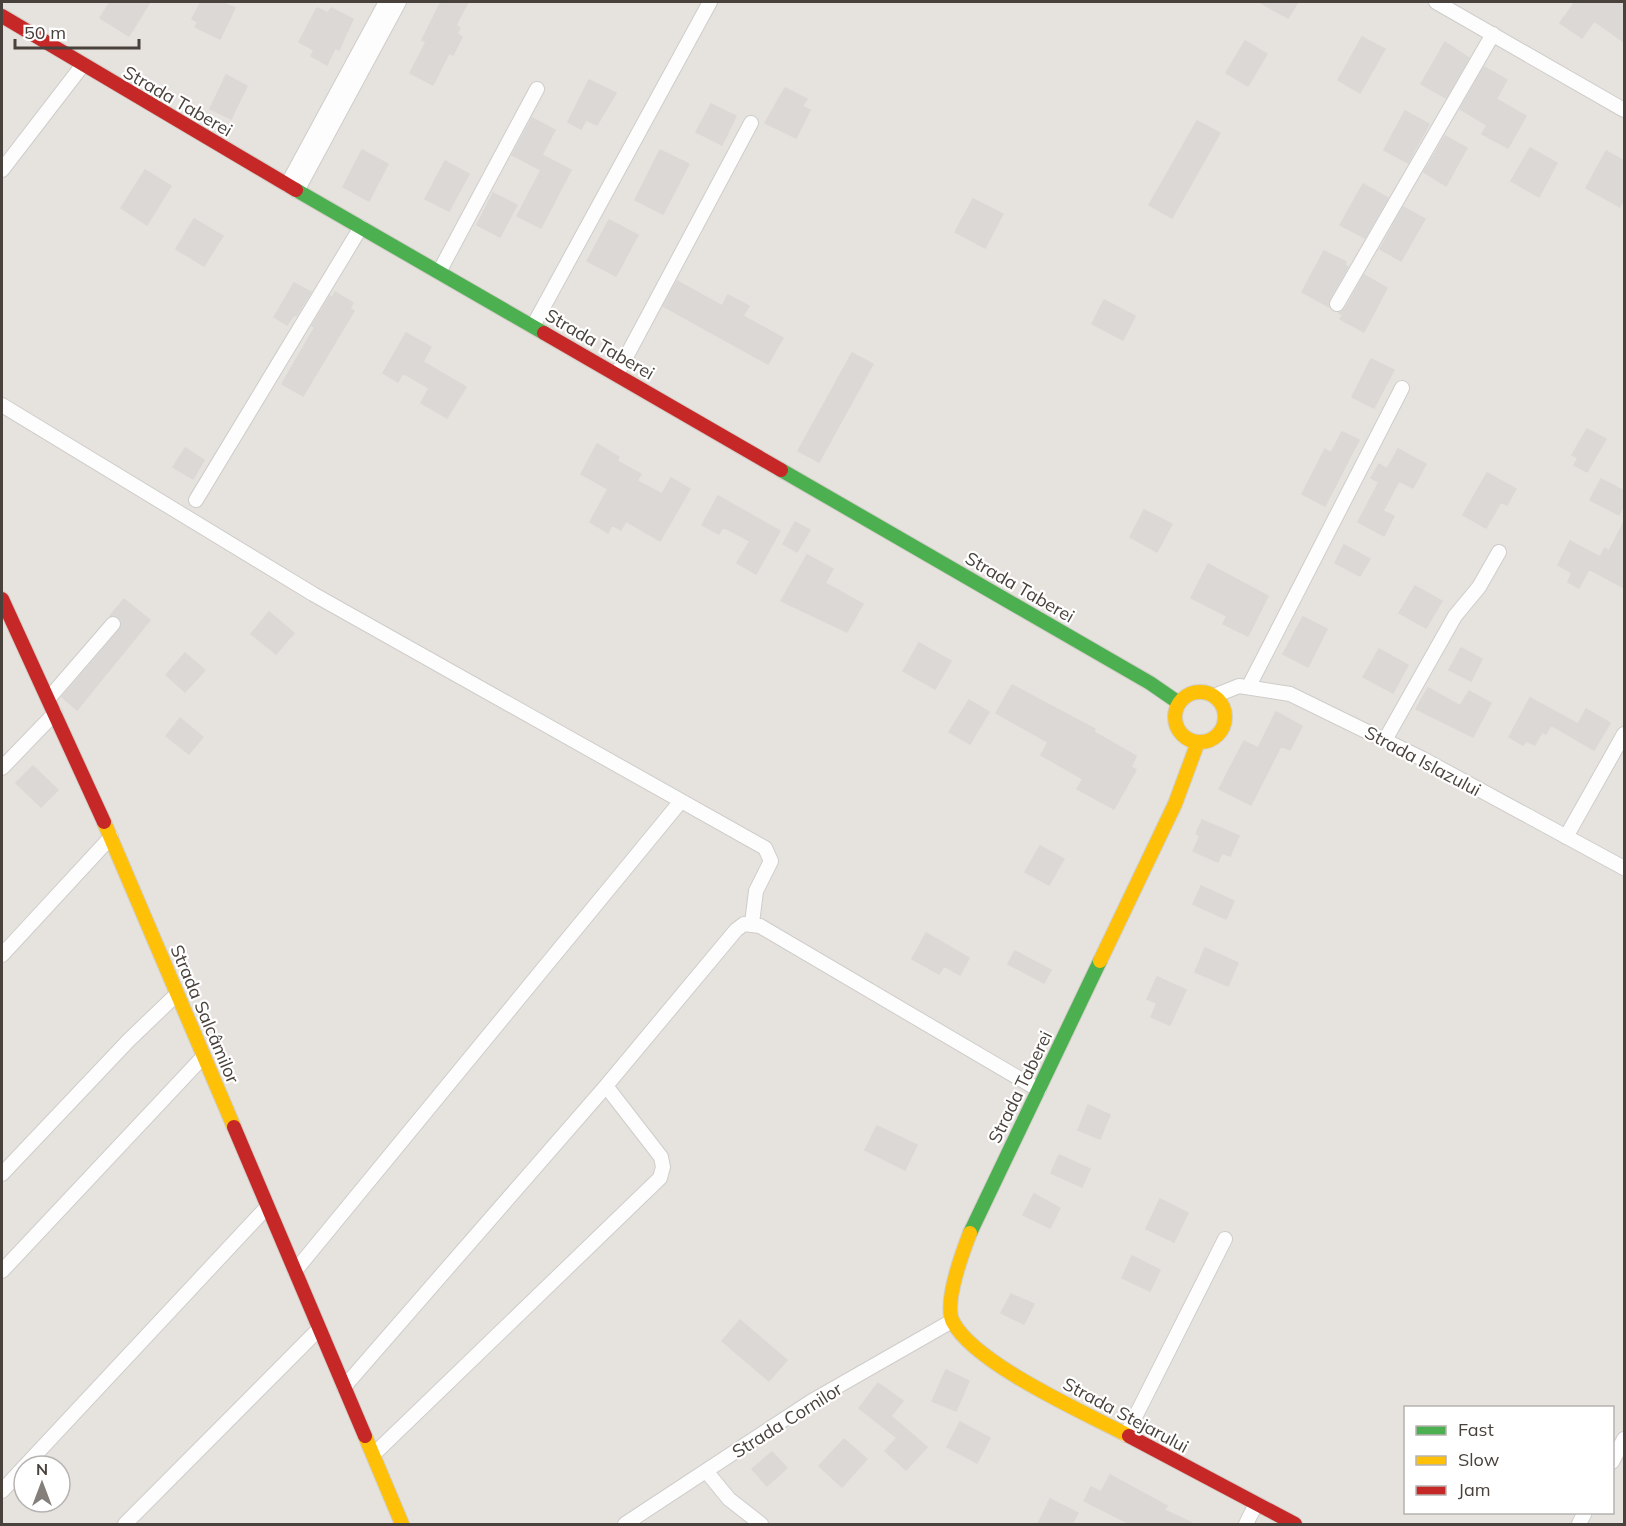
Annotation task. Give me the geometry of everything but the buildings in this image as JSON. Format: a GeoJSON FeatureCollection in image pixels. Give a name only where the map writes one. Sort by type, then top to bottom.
{"type":"FeatureCollection","features":[{"type":"Feature","properties":{"kind":"street"},"geometry":{"type":"LineString","coordinates":[[292,188],[386,2]]}},
{"type":"Feature","properties":{"kind":"street"},"geometry":{"type":"LineString","coordinates":[[292,188],[399,2]]}},
{"type":"Feature","properties":{"kind":"street"},"geometry":{"type":"LineString","coordinates":[[533,326],[710,2]]}},
{"type":"Feature","properties":{"kind":"street"},"geometry":{"type":"LineString","coordinates":[[1436,2],[1624,110]]}},
{"type":"Feature","properties":{"kind":"street","name":"Strada Taberei"},"geometry":{"type":"LineString","coordinates":[[2,16],[82,66],[1150,683],[1179,703]]}},
{"type":"Feature","properties":{"kind":"street"},"geometry":{"type":"LineString","coordinates":[[1337,304],[1493,34]]}},
{"type":"Feature","properties":{"kind":"street"},"geometry":{"type":"LineString","coordinates":[[2,170],[82,66]]}},
{"type":"Feature","properties":{"kind":"street"},"geometry":{"type":"LineString","coordinates":[[439,272],[537,90]]}},
{"type":"Feature","properties":{"kind":"street"},"geometry":{"type":"LineString","coordinates":[[617,374],[751,123]]}},
{"type":"Feature","properties":{"kind":"street"},"geometry":{"type":"LineString","coordinates":[[196,500],[361,227]]}},
{"type":"Feature","properties":{"kind":"street"},"geometry":{"type":"LineString","coordinates":[[1249,686],[1402,388]]}},
{"type":"Feature","properties":{"kind":"street"},"geometry":{"type":"LineString","coordinates":[[2,405],[313,594],[754,841],[769,854],[771,861],[754,898],[752,923]]}},
{"type":"Feature","properties":{"kind":"street"},"geometry":{"type":"LineString","coordinates":[[1385,740],[1455,616],[1479,587],[1499,552]]}},
{"type":"Feature","properties":{"kind":"street","name":"Strada Salcâmilor"},"geometry":{"type":"LineString","coordinates":[[2,599],[111,837],[402,1524]]}},
{"type":"Feature","properties":{"kind":"street"},"geometry":{"type":"LineString","coordinates":[[49,698],[112,624]]}},
{"type":"Feature","properties":{"kind":"street","name":"Strada Islazului"},"geometry":{"type":"LineString","coordinates":[[1214,696],[1229,688],[1249,686],[1290,694],[1385,740],[1624,868]]}},
{"type":"Feature","properties":{"kind":"street"},"geometry":{"type":"LineString","coordinates":[[1195,693],[1214,696],[1223,708],[1225,722],[1212,739],[1191,741],[1179,731],[1175,717],[1179,703],[1195,693]]}},
{"type":"Feature","properties":{"kind":"street"},"geometry":{"type":"LineString","coordinates":[[2,768],[56,713]]}},
{"type":"Feature","properties":{"kind":"street"},"geometry":{"type":"LineString","coordinates":[[1566,837],[1624,734]]}},
{"type":"Feature","properties":{"kind":"street","name":"Strada Taberei"},"geometry":{"type":"LineString","coordinates":[[952,1321],[952,1289],[970,1233],[1175,804],[1198,742]]}},
{"type":"Feature","properties":{"kind":"street"},"geometry":{"type":"LineString","coordinates":[[295,1271],[681,801]]}},
{"type":"Feature","properties":{"kind":"street"},"geometry":{"type":"LineString","coordinates":[[2,955],[111,837]]}},
{"type":"Feature","properties":{"kind":"street"},"geometry":{"type":"LineString","coordinates":[[752,923],[1039,1090]]}},
{"type":"Feature","properties":{"kind":"street"},"geometry":{"type":"LineString","coordinates":[[344,1387],[606,1086],[736,930],[752,923]]}},
{"type":"Feature","properties":{"kind":"street"},"geometry":{"type":"LineString","coordinates":[[2,1174],[129,1040],[177,994]]}},
{"type":"Feature","properties":{"kind":"street"},"geometry":{"type":"LineString","coordinates":[[2,1271],[203,1057]]}},
{"type":"Feature","properties":{"kind":"street"},"geometry":{"type":"LineString","coordinates":[[374,1454],[660,1178],[663,1167],[661,1157],[606,1086]]}},
{"type":"Feature","properties":{"kind":"street"},"geometry":{"type":"LineString","coordinates":[[35,1454],[267,1207]]}},
{"type":"Feature","properties":{"kind":"street"},"geometry":{"type":"LineString","coordinates":[[1126,1435],[1225,1239]]}},
{"type":"Feature","properties":{"kind":"street","name":"Strada Stejarului"},"geometry":{"type":"LineString","coordinates":[[952,1321],[971,1343],[993,1362],[1295,1524]]}},
{"type":"Feature","properties":{"kind":"street","name":"Strada Cornilor"},"geometry":{"type":"LineString","coordinates":[[625,1524],[812,1401],[952,1321]]}},
{"type":"Feature","properties":{"kind":"street"},"geometry":{"type":"LineString","coordinates":[[125,1524],[319,1329]]}},
{"type":"Feature","properties":{"kind":"street"},"geometry":{"type":"LineString","coordinates":[[1614,1458],[1624,1439]]}},
{"type":"Feature","properties":{"kind":"street"},"geometry":{"type":"LineString","coordinates":[[706,1471],[729,1499],[760,1524]]}},
{"type":"Feature","properties":{"kind":"street"},"geometry":{"type":"LineString","coordinates":[[2,1491],[12,1480]]}},
{"type":"Feature","properties":{"kind":"street"},"geometry":{"type":"LineString","coordinates":[[1246,1524],[1256,1504]]}},
{"type":"Feature","properties":{"kind":"shaded area"},"geometry":{"type":"Polygon","coordinates":[[[2,2],[1624,2],[1624,1524],[2,1524],[2,2]]]}},
{"type":"Feature","properties":{"kind":"traffic: fast"},"geometry":{"type":"LineString","coordinates":[[296,190],[544,333]]}},
{"type":"Feature","properties":{"kind":"traffic: fast"},"geometry":{"type":"LineString","coordinates":[[781,470],[1150,683],[1179,703]]}},
{"type":"Feature","properties":{"kind":"traffic: fast"},"geometry":{"type":"LineString","coordinates":[[970,1233],[1100,961]]}},
{"type":"Feature","properties":{"kind":"traffic: slow"},"geometry":{"type":"LineString","coordinates":[[1195,692],[1205,692],[1218,699],[1225,712],[1225,717],[1225,722],[1218,735],[1205,742],[1195,742],[1186,738],[1179,731],[1175,722],[1175,712],[1179,703],[1186,696],[1195,692]]}},
{"type":"Feature","properties":{"kind":"traffic: slow"},"geometry":{"type":"LineString","coordinates":[[1100,961],[1175,804],[1198,742]]}},
{"type":"Feature","properties":{"kind":"traffic: slow"},"geometry":{"type":"LineString","coordinates":[[104,822],[234,1127]]}},
{"type":"Feature","properties":{"kind":"traffic: slow"},"geometry":{"type":"LineString","coordinates":[[970,1233],[955,1278],[950,1303],[953,1322],[965,1338],[984,1354],[1033,1386],[1129,1436]]}},
{"type":"Feature","properties":{"kind":"traffic: slow"},"geometry":{"type":"LineString","coordinates":[[365,1436],[402,1524]]}},
{"type":"Feature","properties":{"kind":"traffic: jam"},"geometry":{"type":"LineString","coordinates":[[2,16],[296,190]]}},
{"type":"Feature","properties":{"kind":"traffic: jam"},"geometry":{"type":"LineString","coordinates":[[544,333],[781,470]]}},
{"type":"Feature","properties":{"kind":"traffic: jam"},"geometry":{"type":"LineString","coordinates":[[2,599],[104,822]]}},
{"type":"Feature","properties":{"kind":"traffic: jam"},"geometry":{"type":"LineString","coordinates":[[234,1127],[365,1436]]}},
{"type":"Feature","properties":{"kind":"traffic: jam"},"geometry":{"type":"LineString","coordinates":[[1129,1436],[1295,1524]]}}]}
